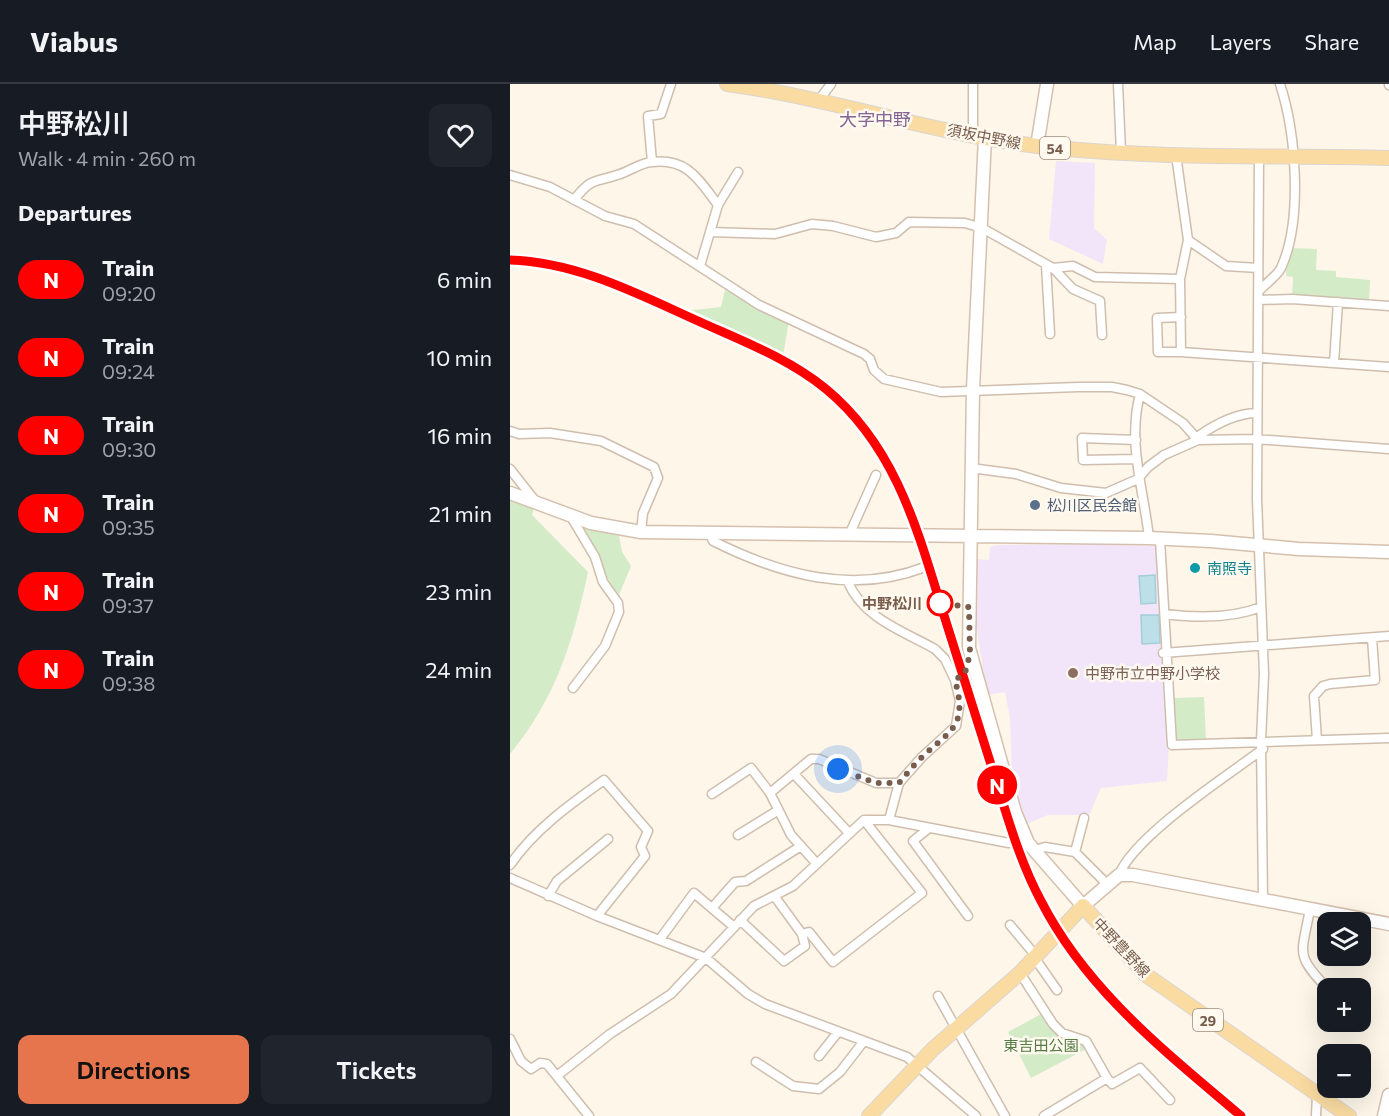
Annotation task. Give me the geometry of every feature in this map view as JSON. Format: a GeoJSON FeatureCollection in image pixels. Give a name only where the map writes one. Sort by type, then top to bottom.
{"type":"FeatureCollection","features":[{"type":"Feature","properties":{"kind":"main road","name":"須坂中野線"},"geometry":{"type":"LineString","coordinates":[[727,84],[819,100],[979,136],[1037,146],[1121,152],[1259,157],[1292,155],[1389,158]]}},
{"type":"Feature","properties":{"kind":"main road","name":"中野豊野線"},"geometry":{"type":"LineString","coordinates":[[869,1116],[958,1027],[1020,973],[1083,906],[1146,975],[1317,1094]]}},
{"type":"Feature","properties":{"kind":"main road","name":"中野豊野線"},"geometry":{"type":"LineString","coordinates":[[1323,1098],[1349,1116]]}},
{"type":"Feature","properties":{"kind":"street"},"geometry":{"type":"LineString","coordinates":[[652,162],[648,116],[661,114],[671,84]]}},
{"type":"Feature","properties":{"kind":"street"},"geometry":{"type":"LineString","coordinates":[[819,100],[831,84]]}},
{"type":"Feature","properties":{"kind":"street"},"geometry":{"type":"LineString","coordinates":[[955,680],[965,673],[970,654],[973,389],[982,228],[979,136],[973,84]]}},
{"type":"Feature","properties":{"kind":"street"},"geometry":{"type":"LineString","coordinates":[[1037,146],[1047,84]]}},
{"type":"Feature","properties":{"kind":"street"},"geometry":{"type":"LineString","coordinates":[[1118,84],[1121,152]]}},
{"type":"Feature","properties":{"kind":"street"},"geometry":{"type":"LineString","coordinates":[[1259,296],[1281,269],[1295,212],[1288,117],[1280,84]]}},
{"type":"Feature","properties":{"kind":"street"},"geometry":{"type":"LineString","coordinates":[[1176,154],[1188,240],[1180,279],[1181,352]]}},
{"type":"Feature","properties":{"kind":"street"},"geometry":{"type":"LineString","coordinates":[[1259,157],[1256,439],[1263,647],[1263,899]]}},
{"type":"Feature","properties":{"kind":"street"},"geometry":{"type":"LineString","coordinates":[[574,200],[594,181],[615,177],[652,162],[676,163],[692,170],[718,205]]}},
{"type":"Feature","properties":{"kind":"street"},"geometry":{"type":"LineString","coordinates":[[700,266],[718,205],[738,172]]}},
{"type":"Feature","properties":{"kind":"street"},"geometry":{"type":"LineString","coordinates":[[510,175],[549,187],[605,216],[634,224],[759,305],[864,354],[870,359],[874,370],[884,379],[941,392],[973,389],[1112,387],[1140,394],[1183,423],[1197,439],[1256,439],[1389,449]]}},
{"type":"Feature","properties":{"kind":"street"},"geometry":{"type":"LineString","coordinates":[[710,232],[775,234],[812,224],[833,226],[876,237],[896,233],[909,222],[965,223],[982,228],[1050,266],[1073,289],[1100,301],[1102,335]]}},
{"type":"Feature","properties":{"kind":"street"},"geometry":{"type":"LineString","coordinates":[[1188,240],[1226,267],[1258,268]]}},
{"type":"Feature","properties":{"kind":"street"},"geometry":{"type":"LineString","coordinates":[[1050,266],[1073,266],[1095,277],[1180,279]]}},
{"type":"Feature","properties":{"kind":"street"},"geometry":{"type":"LineString","coordinates":[[1050,266],[1050,334]]}},
{"type":"Feature","properties":{"kind":"street"},"geometry":{"type":"LineString","coordinates":[[1259,296],[1389,306]]}},
{"type":"Feature","properties":{"kind":"street"},"geometry":{"type":"LineString","coordinates":[[1334,363],[1338,302]]}},
{"type":"Feature","properties":{"kind":"street"},"geometry":{"type":"LineString","coordinates":[[1180,317],[1157,318],[1158,352],[1389,367]]}},
{"type":"Feature","properties":{"kind":"street"},"geometry":{"type":"LineString","coordinates":[[1140,394],[1136,411],[1138,479],[1155,539],[1165,614],[1165,653],[1172,745],[1262,745],[1317,740],[1389,738]]}},
{"type":"Feature","properties":{"kind":"street"},"geometry":{"type":"LineString","coordinates":[[971,468],[1016,474],[1061,488],[1098,494],[1106,493],[1138,479],[1156,460],[1197,439],[1212,426],[1245,413],[1257,413]]}},
{"type":"Feature","properties":{"kind":"street"},"geometry":{"type":"LineString","coordinates":[[510,431],[519,434],[550,433],[601,441],[654,467],[658,478],[643,513],[641,532]]}},
{"type":"Feature","properties":{"kind":"street"},"geometry":{"type":"LineString","coordinates":[[1136,440],[1082,438],[1083,460],[1137,459]]}},
{"type":"Feature","properties":{"kind":"street"},"geometry":{"type":"LineString","coordinates":[[510,469],[536,502]]}},
{"type":"Feature","properties":{"kind":"street"},"geometry":{"type":"LineString","coordinates":[[850,533],[876,474]]}},
{"type":"Feature","properties":{"kind":"street"},"geometry":{"type":"LineString","coordinates":[[510,493],[601,525],[641,532],[850,533],[1155,539],[1211,541],[1258,547],[1389,552]]}},
{"type":"Feature","properties":{"kind":"street"},"geometry":{"type":"LineString","coordinates":[[570,515],[595,557],[603,582],[618,603],[619,612],[605,646],[573,688]]}},
{"type":"Feature","properties":{"kind":"street"},"geometry":{"type":"LineString","coordinates":[[709,532],[713,541],[760,561],[830,581],[890,579],[925,567]]}},
{"type":"Feature","properties":{"kind":"street"},"geometry":{"type":"LineString","coordinates":[[848,582],[855,599],[865,609],[936,649],[945,659],[955,680],[960,701],[956,726],[922,757],[899,783],[890,820]]}},
{"type":"Feature","properties":{"kind":"street"},"geometry":{"type":"LineString","coordinates":[[1165,614],[1188,617],[1230,615],[1261,607]]}},
{"type":"Feature","properties":{"kind":"street"},"geometry":{"type":"LineString","coordinates":[[1165,653],[1389,636]]}},
{"type":"Feature","properties":{"kind":"street"},"geometry":{"type":"LineString","coordinates":[[1317,740],[1314,696],[1323,686],[1330,684],[1375,680],[1372,638]]}},
{"type":"Feature","properties":{"kind":"street"},"geometry":{"type":"LineString","coordinates":[[970,654],[1015,812],[1029,843],[1083,906],[1119,875],[1123,865],[1164,824],[1262,745]]}},
{"type":"Feature","properties":{"kind":"street"},"geometry":{"type":"LineString","coordinates":[[770,793],[811,759],[819,759],[876,783],[899,783]]}},
{"type":"Feature","properties":{"kind":"street"},"geometry":{"type":"LineString","coordinates":[[712,794],[751,768],[770,793],[777,811],[801,846],[817,864]]}},
{"type":"Feature","properties":{"kind":"street"},"geometry":{"type":"LineString","coordinates":[[794,774],[849,833]]}},
{"type":"Feature","properties":{"kind":"street"},"geometry":{"type":"LineString","coordinates":[[510,866],[522,848],[561,810],[604,780],[648,831],[641,847],[645,856],[597,916]]}},
{"type":"Feature","properties":{"kind":"street"},"geometry":{"type":"LineString","coordinates":[[738,835],[777,811]]}},
{"type":"Feature","properties":{"kind":"street"},"geometry":{"type":"LineString","coordinates":[[1075,852],[1084,818]]}},
{"type":"Feature","properties":{"kind":"street"},"geometry":{"type":"LineString","coordinates":[[802,934],[809,932],[833,962],[922,893],[864,820]]}},
{"type":"Feature","properties":{"kind":"street"},"geometry":{"type":"LineString","coordinates":[[558,1075],[610,1034],[671,994],[754,906],[793,886],[864,820],[890,820],[1009,843]]}},
{"type":"Feature","properties":{"kind":"street"},"geometry":{"type":"LineString","coordinates":[[929,828],[912,841],[968,916]]}},
{"type":"Feature","properties":{"kind":"street"},"geometry":{"type":"LineString","coordinates":[[548,896],[557,881],[608,839]]}},
{"type":"Feature","properties":{"kind":"street"},"geometry":{"type":"LineString","coordinates":[[712,908],[735,882],[746,881],[801,846]]}},
{"type":"Feature","properties":{"kind":"street"},"geometry":{"type":"LineString","coordinates":[[1035,850],[1045,847],[1075,852],[1107,884]]}},
{"type":"Feature","properties":{"kind":"street"},"geometry":{"type":"LineString","coordinates":[[1119,875],[1132,875],[1389,924]]}},
{"type":"Feature","properties":{"kind":"street"},"geometry":{"type":"LineString","coordinates":[[510,878],[548,896],[706,958],[748,994],[765,1004],[906,1058],[976,1116]]}},
{"type":"Feature","properties":{"kind":"street"},"geometry":{"type":"LineString","coordinates":[[660,939],[694,893],[784,961],[805,946],[802,934],[775,897]]}},
{"type":"Feature","properties":{"kind":"street"},"geometry":{"type":"LineString","coordinates":[[1310,909],[1302,956],[1305,965],[1317,978]]}},
{"type":"Feature","properties":{"kind":"street"},"geometry":{"type":"LineString","coordinates":[[1010,925],[1035,956],[1057,990]]}},
{"type":"Feature","properties":{"kind":"street"},"geometry":{"type":"LineString","coordinates":[[1020,973],[1053,1024],[1062,1033],[1086,1041],[1112,1084],[1140,1068],[1170,1100]]}},
{"type":"Feature","properties":{"kind":"street"},"geometry":{"type":"LineString","coordinates":[[938,996],[958,1027],[1005,1116]]}},
{"type":"Feature","properties":{"kind":"street"},"geometry":{"type":"LineString","coordinates":[[819,1056],[838,1032]]}},
{"type":"Feature","properties":{"kind":"street"},"geometry":{"type":"LineString","coordinates":[[510,1039],[526,1066],[531,1069],[540,1063],[547,1064],[558,1075],[571,1096],[588,1116]]}},
{"type":"Feature","properties":{"kind":"street"},"geometry":{"type":"LineString","coordinates":[[756,1062],[793,1086],[819,1089],[840,1072],[864,1041]]}},
{"type":"Feature","properties":{"kind":"street"},"geometry":{"type":"LineString","coordinates":[[1044,1116],[1107,1078]]}},
{"type":"Feature","properties":{"kind":"street"},"geometry":{"type":"LineString","coordinates":[[1316,1116],[1317,1094]]}},
{"type":"Feature","properties":{"kind":"street"},"geometry":{"type":"LineString","coordinates":[[1384,1116],[1389,1095]]}},
{"type":"Feature","properties":{"kind":"shaded area"},"geometry":{"type":"Polygon","coordinates":[[[1056,161],[1095,163],[1094,228],[1107,240],[1103,264],[1049,239],[1056,161]]]}},
{"type":"Feature","properties":{"kind":"shaded area","name":"中野市立中野小学校"},"geometry":{"type":"Polygon","coordinates":[[[998,545],[1158,546],[1169,744],[1167,781],[1101,788],[1089,815],[1048,815],[1027,824],[1012,777],[1010,718],[1005,692],[987,695],[976,624],[977,559],[989,560],[990,547],[998,545]]]}},
{"type":"Feature","properties":{"kind":"green space"},"geometry":{"type":"Polygon","coordinates":[[[1288,248],[1317,249],[1316,270],[1336,271],[1336,277],[1370,280],[1369,304],[1292,299],[1293,277],[1286,276],[1288,248]]]}},
{"type":"Feature","properties":{"kind":"green space"},"geometry":{"type":"Polygon","coordinates":[[[725,290],[789,321],[783,356],[685,311],[721,307],[725,290]]]}},
{"type":"Feature","properties":{"kind":"green space"},"geometry":{"type":"Polygon","coordinates":[[[510,493],[536,502],[532,515],[588,572],[576,622],[561,668],[539,712],[510,754],[510,493]]]}},
{"type":"Feature","properties":{"kind":"green space"},"geometry":{"type":"Polygon","coordinates":[[[583,526],[619,536],[622,552],[631,566],[619,595],[603,570],[583,526]]]}},
{"type":"Feature","properties":{"kind":"green space"},"geometry":{"type":"Polygon","coordinates":[[[1204,697],[1206,740],[1176,741],[1174,698],[1204,697]]]}},
{"type":"Feature","properties":{"kind":"green space","name":"東吉田公園"},"geometry":{"type":"Polygon","coordinates":[[[1045,1012],[1053,1024],[1090,1047],[1031,1078],[1008,1032],[1045,1012]]]}},
{"type":"Feature","properties":{"kind":"water"},"geometry":{"type":"Polygon","coordinates":[[[1155,575],[1156,603],[1141,604],[1139,576],[1155,575]]]}},
{"type":"Feature","properties":{"kind":"water"},"geometry":{"type":"Polygon","coordinates":[[[1141,615],[1159,615],[1160,643],[1142,644],[1141,615]]]}},
{"type":"Feature","properties":{"kind":"railway"},"geometry":{"type":"LineString","coordinates":[[510,259],[563,267],[614,283],[768,352],[806,375],[825,390],[851,414],[870,436],[896,478],[921,539],[1015,844],[1041,902],[1058,932],[1111,1002],[1241,1116]]}},
{"type":"Feature","properties":{"kind":"train","name":"N"},"geometry":{"type":"LineString","coordinates":[[510,260],[534,260],[606,281],[784,361],[826,389],[861,424],[883,453],[904,492],[921,539],[1015,844],[1041,902],[1058,932],[1111,1002],[1241,1116]]}},
{"type":"Feature","properties":{"kind":"place","name":"松川区民会館"},"geometry":{"type":"Point","coordinates":[1035,505]}},
{"type":"Feature","properties":{"kind":"place","name":"南照寺"},"geometry":{"type":"Point","coordinates":[1195,568]}},
{"type":"Feature","properties":{"kind":"place","name":"中野松川"},"geometry":{"type":"Point","coordinates":[940,603]}},
{"type":"Feature","properties":{"kind":"place","name":"中野市立中野小学校"},"geometry":{"type":"Point","coordinates":[1073,673]}},
{"type":"Feature","properties":{"kind":"district","name":"大字中野"},"geometry":{"type":"Point","coordinates":[875,119]}},
{"type":"Feature","properties":{"kind":"route"},"geometry":{"type":"LineString","coordinates":[[838,769],[876,783],[899,783],[922,757],[956,726],[960,701],[955,680],[965,673],[970,654],[969,607],[940,603]]}}]}
